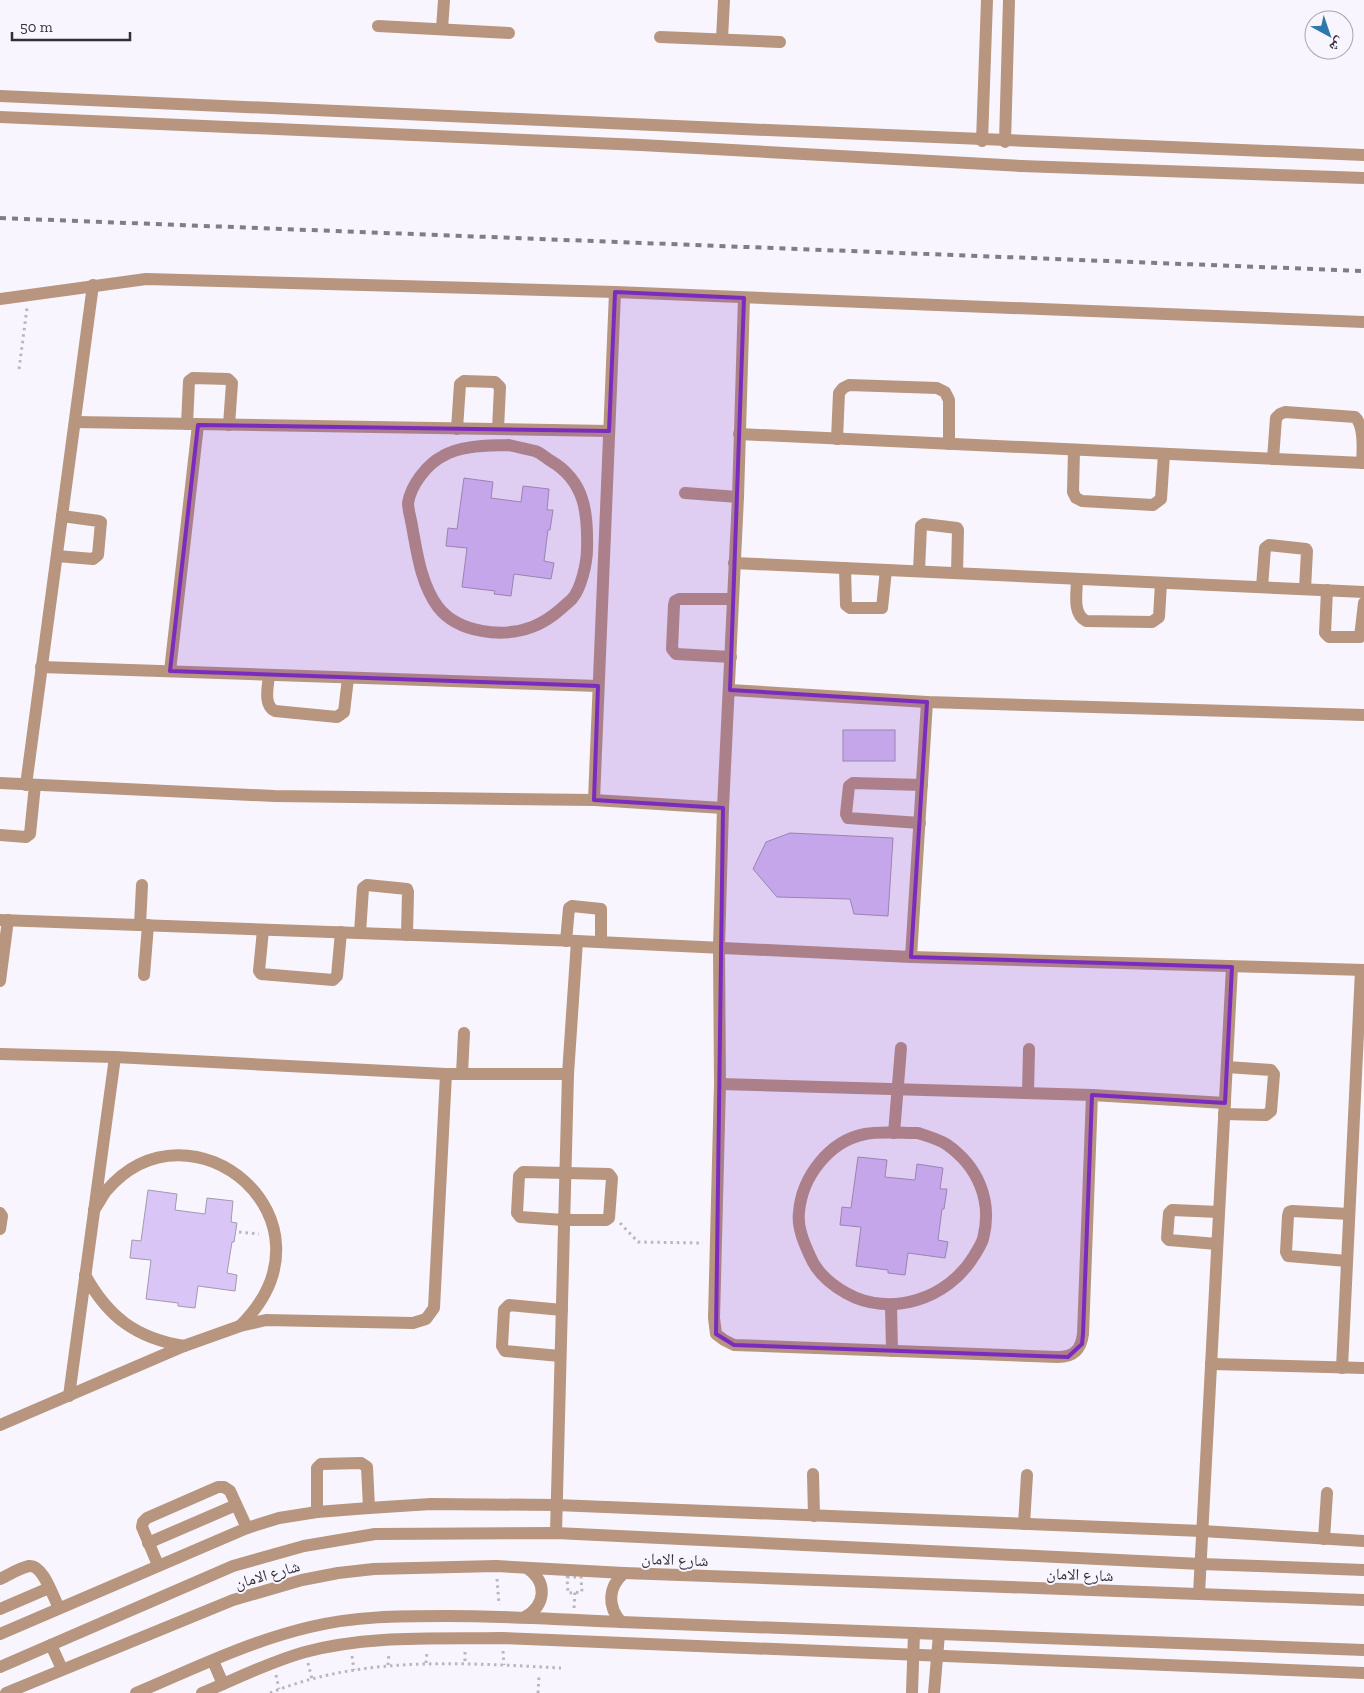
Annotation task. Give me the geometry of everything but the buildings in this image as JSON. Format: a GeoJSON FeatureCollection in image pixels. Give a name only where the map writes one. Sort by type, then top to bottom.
{"type":"FeatureCollection","features":[{"type":"Feature","properties":{"kind":"street"},"geometry":{"type":"LineString","coordinates":[[442,29],[444,0]]}},
{"type":"Feature","properties":{"kind":"street"},"geometry":{"type":"LineString","coordinates":[[722,40],[724,0]]}},
{"type":"Feature","properties":{"kind":"street"},"geometry":{"type":"LineString","coordinates":[[982,141],[987,0]]}},
{"type":"Feature","properties":{"kind":"street"},"geometry":{"type":"LineString","coordinates":[[1005,142],[1009,0]]}},
{"type":"Feature","properties":{"kind":"street"},"geometry":{"type":"LineString","coordinates":[[378,26],[509,33]]}},
{"type":"Feature","properties":{"kind":"street"},"geometry":{"type":"LineString","coordinates":[[660,37],[780,42]]}},
{"type":"Feature","properties":{"kind":"street"},"geometry":{"type":"LineString","coordinates":[[0,96],[251,106],[1022,143],[1364,155]]}},
{"type":"Feature","properties":{"kind":"street"},"geometry":{"type":"LineString","coordinates":[[0,117],[621,144],[1021,166],[1364,178]]}},
{"type":"Feature","properties":{"kind":"street"},"geometry":{"type":"LineString","coordinates":[[1021,166],[1022,143]]}},
{"type":"Feature","properties":{"kind":"street"},"geometry":{"type":"LineString","coordinates":[[0,299],[146,279],[614,292],[1364,322]]}},
{"type":"Feature","properties":{"kind":"street"},"geometry":{"type":"LineString","coordinates":[[0,835],[26,837],[30,834],[30,785],[42,667],[93,285]]}},
{"type":"Feature","properties":{"kind":"street"},"geometry":{"type":"LineString","coordinates":[[594,800],[614,292]]}},
{"type":"Feature","properties":{"kind":"street"},"geometry":{"type":"LineString","coordinates":[[744,298],[738,497],[723,808],[719,947],[720,1084],[714,1318],[716,1334],[734,1344],[1058,1357],[1068,1357],[1077,1352],[1082,1344],[1083,1334],[1092,1095]]}},
{"type":"Feature","properties":{"kind":"street"},"geometry":{"type":"LineString","coordinates":[[170,672],[192,424],[189,381],[193,378],[231,380],[229,425]]}},
{"type":"Feature","properties":{"kind":"street"},"geometry":{"type":"LineString","coordinates":[[457,429],[460,384],[464,381],[498,384],[500,387],[498,430]]}},
{"type":"Feature","properties":{"kind":"street"},"geometry":{"type":"LineString","coordinates":[[837,439],[839,393],[843,388],[849,385],[937,388],[945,392],[949,400],[949,444]]}},
{"type":"Feature","properties":{"kind":"street"},"geometry":{"type":"LineString","coordinates":[[739,434],[837,439],[1074,450],[1164,454],[1273,459],[1363,463],[1364,427],[1361,420],[1355,417],[1285,412],[1276,418],[1273,459]]}},
{"type":"Feature","properties":{"kind":"street"},"geometry":{"type":"LineString","coordinates":[[75,422],[609,431]]}},
{"type":"Feature","properties":{"kind":"street"},"geometry":{"type":"LineString","coordinates":[[481,447],[482,429]]}},
{"type":"Feature","properties":{"kind":"street"},"geometry":{"type":"LineString","coordinates":[[509,445],[536,452],[560,466],[579,487],[588,522],[587,559],[576,594],[557,614],[532,627],[505,633],[477,630],[451,620],[439,608],[427,590],[419,562],[408,504],[415,485],[426,468],[442,456],[461,448],[481,447],[509,445]]}},
{"type":"Feature","properties":{"kind":"street"},"geometry":{"type":"LineString","coordinates":[[1074,450],[1073,492],[1076,498],[1082,501],[1153,505],[1161,499],[1164,454]]}},
{"type":"Feature","properties":{"kind":"street"},"geometry":{"type":"LineString","coordinates":[[685,493],[738,497]]}},
{"type":"Feature","properties":{"kind":"street"},"geometry":{"type":"LineString","coordinates":[[57,556],[94,559],[98,555],[101,522],[62,516]]}},
{"type":"Feature","properties":{"kind":"street"},"geometry":{"type":"LineString","coordinates":[[919,571],[921,526],[924,524],[956,528],[958,530],[957,573]]}},
{"type":"Feature","properties":{"kind":"street"},"geometry":{"type":"LineString","coordinates":[[587,543],[604,543]]}},
{"type":"Feature","properties":{"kind":"street"},"geometry":{"type":"LineString","coordinates":[[1262,587],[1265,548],[1269,545],[1306,549],[1305,589]]}},
{"type":"Feature","properties":{"kind":"street"},"geometry":{"type":"LineString","coordinates":[[734,563],[1364,592]]}},
{"type":"Feature","properties":{"kind":"street"},"geometry":{"type":"LineString","coordinates":[[845,568],[846,605],[850,608],[882,608],[886,570]]}},
{"type":"Feature","properties":{"kind":"street"},"geometry":{"type":"LineString","coordinates":[[1077,579],[1077,612],[1080,618],[1086,621],[1152,622],[1156,620],[1159,617],[1161,583]]}},
{"type":"Feature","properties":{"kind":"street"},"geometry":{"type":"LineString","coordinates":[[1328,590],[1325,633],[1328,637],[1360,636],[1364,604]]}},
{"type":"Feature","properties":{"kind":"street"},"geometry":{"type":"LineString","coordinates":[[731,657],[676,654],[672,649],[675,601],[679,599],[733,599]]}},
{"type":"Feature","properties":{"kind":"street"},"geometry":{"type":"LineString","coordinates":[[42,667],[598,686]]}},
{"type":"Feature","properties":{"kind":"street"},"geometry":{"type":"LineString","coordinates":[[269,675],[268,703],[270,708],[275,711],[337,717],[344,712],[348,678]]}},
{"type":"Feature","properties":{"kind":"street"},"geometry":{"type":"LineString","coordinates":[[730,690],[927,702],[1364,715]]}},
{"type":"Feature","properties":{"kind":"street"},"geometry":{"type":"LineString","coordinates":[[911,957],[927,702]]}},
{"type":"Feature","properties":{"kind":"street"},"geometry":{"type":"LineString","coordinates":[[0,783],[274,796],[594,800],[723,808]]}},
{"type":"Feature","properties":{"kind":"street"},"geometry":{"type":"LineString","coordinates":[[920,823],[848,818],[846,814],[849,786],[853,783],[922,786]]}},
{"type":"Feature","properties":{"kind":"street"},"geometry":{"type":"LineString","coordinates":[[142,885],[144,975]]}},
{"type":"Feature","properties":{"kind":"street"},"geometry":{"type":"LineString","coordinates":[[360,933],[363,888],[367,885],[407,889],[407,935]]}},
{"type":"Feature","properties":{"kind":"street"},"geometry":{"type":"LineString","coordinates":[[556,1533],[572,941],[569,908],[572,906],[601,909],[601,942]]}},
{"type":"Feature","properties":{"kind":"street"},"geometry":{"type":"LineString","coordinates":[[0,981],[4,920],[601,942],[911,957],[1362,970],[1359,1103],[1349,1214],[1342,1368]]}},
{"type":"Feature","properties":{"kind":"street"},"geometry":{"type":"LineString","coordinates":[[263,930],[259,971],[261,974],[333,980],[337,976],[341,932]]}},
{"type":"Feature","properties":{"kind":"street"},"geometry":{"type":"LineString","coordinates":[[1199,1594],[1232,967]]}},
{"type":"Feature","properties":{"kind":"street"},"geometry":{"type":"LineString","coordinates":[[462,1074],[464,1033]]}},
{"type":"Feature","properties":{"kind":"street"},"geometry":{"type":"LineString","coordinates":[[894,1133],[901,1048]]}},
{"type":"Feature","properties":{"kind":"street"},"geometry":{"type":"LineString","coordinates":[[1028,1093],[1029,1049]]}},
{"type":"Feature","properties":{"kind":"street"},"geometry":{"type":"LineString","coordinates":[[0,1054],[114,1057],[446,1074],[568,1074]]}},
{"type":"Feature","properties":{"kind":"street"},"geometry":{"type":"LineString","coordinates":[[69,1396],[114,1057]]}},
{"type":"Feature","properties":{"kind":"street"},"geometry":{"type":"LineString","coordinates":[[720,1084],[1092,1095],[1224,1108],[1266,1116],[1269,1114],[1271,1111],[1274,1074],[1271,1070],[1226,1067]]}},
{"type":"Feature","properties":{"kind":"street"},"geometry":{"type":"LineString","coordinates":[[0,1425],[184,1346],[240,1326],[266,1320],[413,1323],[426,1319],[434,1308],[446,1074]]}},
{"type":"Feature","properties":{"kind":"street"},"geometry":{"type":"LineString","coordinates":[[918,1133],[944,1143],[966,1161],[981,1185],[986,1213],[982,1241],[968,1266],[947,1285],[922,1299],[891,1305],[858,1300],[833,1286],[814,1266],[803,1240],[798,1214],[805,1185],[818,1163],[840,1143],[865,1134],[918,1133]]}},
{"type":"Feature","properties":{"kind":"street"},"geometry":{"type":"LineString","coordinates":[[94,1210],[106,1192],[122,1176],[140,1165],[161,1158],[183,1156],[205,1159],[226,1166],[244,1179],[258,1196],[269,1215],[275,1236],[276,1256],[273,1276],[266,1295],[255,1312],[240,1326]]}},
{"type":"Feature","properties":{"kind":"street"},"geometry":{"type":"LineString","coordinates":[[520,1173],[609,1174],[611,1176],[609,1218],[606,1220],[564,1220],[520,1217],[517,1213],[520,1173]]}},
{"type":"Feature","properties":{"kind":"street"},"geometry":{"type":"LineString","coordinates":[[1217,1244],[1169,1240],[1167,1238],[1169,1213],[1172,1210],[1219,1212]]}},
{"type":"Feature","properties":{"kind":"street"},"geometry":{"type":"LineString","coordinates":[[1347,1261],[1288,1256],[1286,1252],[1289,1212],[1349,1214]]}},
{"type":"Feature","properties":{"kind":"street"},"geometry":{"type":"LineString","coordinates":[[0,1213],[2,1216],[0,1230]]}},
{"type":"Feature","properties":{"kind":"street"},"geometry":{"type":"LineString","coordinates":[[86,1275],[96,1293],[109,1310],[125,1324],[163,1342],[184,1346]]}},
{"type":"Feature","properties":{"kind":"street"},"geometry":{"type":"LineString","coordinates":[[891,1305],[892,1351]]}},
{"type":"Feature","properties":{"kind":"street"},"geometry":{"type":"LineString","coordinates":[[560,1356],[505,1351],[502,1346],[504,1310],[506,1307],[562,1310]]}},
{"type":"Feature","properties":{"kind":"street"},"geometry":{"type":"LineString","coordinates":[[1211,1364],[1364,1368]]}},
{"type":"Feature","properties":{"kind":"street"},"geometry":{"type":"LineString","coordinates":[[317,1512],[316,1468],[321,1464],[362,1463],[365,1465],[367,1468],[369,1508]]}},
{"type":"Feature","properties":{"kind":"street"},"geometry":{"type":"LineString","coordinates":[[814,1474],[814,1516]]}},
{"type":"Feature","properties":{"kind":"street"},"geometry":{"type":"LineString","coordinates":[[1024,1524],[1027,1475]]}},
{"type":"Feature","properties":{"kind":"street"},"geometry":{"type":"LineString","coordinates":[[158,1565],[142,1527],[143,1522],[147,1518],[218,1487],[224,1487],[230,1491],[247,1528]]}},
{"type":"Feature","properties":{"kind":"street"},"geometry":{"type":"LineString","coordinates":[[1324,1539],[1327,1493]]}},
{"type":"Feature","properties":{"kind":"street"},"geometry":{"type":"LineString","coordinates":[[0,1634],[247,1528],[279,1518],[317,1512],[369,1508],[431,1504],[556,1505],[1202,1531],[1364,1541]]}},
{"type":"Feature","properties":{"kind":"street"},"geometry":{"type":"LineString","coordinates":[[148,1543],[236,1505]]}},
{"type":"Feature","properties":{"kind":"street"},"geometry":{"type":"LineString","coordinates":[[0,1668],[233,1566],[304,1546],[375,1534],[556,1533],[1364,1570]]}},
{"type":"Feature","properties":{"kind":"street"},"geometry":{"type":"LineString","coordinates":[[0,1578],[28,1566],[35,1566],[41,1571],[58,1608]]}},
{"type":"Feature","properties":{"kind":"street","name":"شارع الامان"},"geometry":{"type":"LineString","coordinates":[[6,1693],[233,1600],[302,1580],[374,1569],[496,1566],[624,1573],[1364,1600]]}},
{"type":"Feature","properties":{"kind":"street"},"geometry":{"type":"LineString","coordinates":[[525,1617],[537,1608],[542,1594],[537,1576],[527,1568]]}},
{"type":"Feature","properties":{"kind":"street"},"geometry":{"type":"LineString","coordinates":[[620,1622],[612,1610],[611,1596],[615,1583],[624,1573]]}},
{"type":"Feature","properties":{"kind":"street"},"geometry":{"type":"LineString","coordinates":[[0,1609],[49,1588]]}},
{"type":"Feature","properties":{"kind":"street"},"geometry":{"type":"LineString","coordinates":[[136,1693],[261,1641],[285,1633],[350,1619],[383,1616],[525,1617],[1364,1650]]}},
{"type":"Feature","properties":{"kind":"street"},"geometry":{"type":"LineString","coordinates":[[912,1693],[914,1632]]}},
{"type":"Feature","properties":{"kind":"street"},"geometry":{"type":"LineString","coordinates":[[934,1693],[939,1634]]}},
{"type":"Feature","properties":{"kind":"street"},"geometry":{"type":"LineString","coordinates":[[202,1693],[240,1676],[304,1652],[350,1643],[389,1639],[501,1638],[937,1654],[1364,1673]]}},
{"type":"Feature","properties":{"kind":"street"},"geometry":{"type":"LineString","coordinates":[[51,1645],[62,1669]]}},
{"type":"Feature","properties":{"kind":"street"},"geometry":{"type":"LineString","coordinates":[[214,1661],[223,1684]]}},
{"type":"Feature","properties":{"kind":"path"},"geometry":{"type":"LineString","coordinates":[[20,369],[29,295]]}},
{"type":"Feature","properties":{"kind":"path"},"geometry":{"type":"LineString","coordinates":[[609,1218],[612,1216],[616,1217],[634,1240],[638,1242],[716,1243]]}},
{"type":"Feature","properties":{"kind":"path"},"geometry":{"type":"LineString","coordinates":[[270,1693],[312,1679],[388,1665],[436,1663],[561,1668]]}},
{"type":"Feature","properties":{"kind":"path"},"geometry":{"type":"LineString","coordinates":[[538,1693],[539,1676]]}},
{"type":"Feature","properties":{"kind":"highlighted area"},"geometry":{"type":"Polygon","coordinates":[[[615,292],[744,298],[730,690],[927,702],[911,957],[1232,967],[1225,1103],[1092,1095],[1083,1334],[1082,1344],[1068,1357],[734,1345],[716,1334],[723,808],[594,800],[598,686],[170,671],[198,425],[609,431],[615,292]]]}},
{"type":"Feature","properties":{"kind":"railway"},"geometry":{"type":"LineString","coordinates":[[0,218],[1364,271]]}}]}
